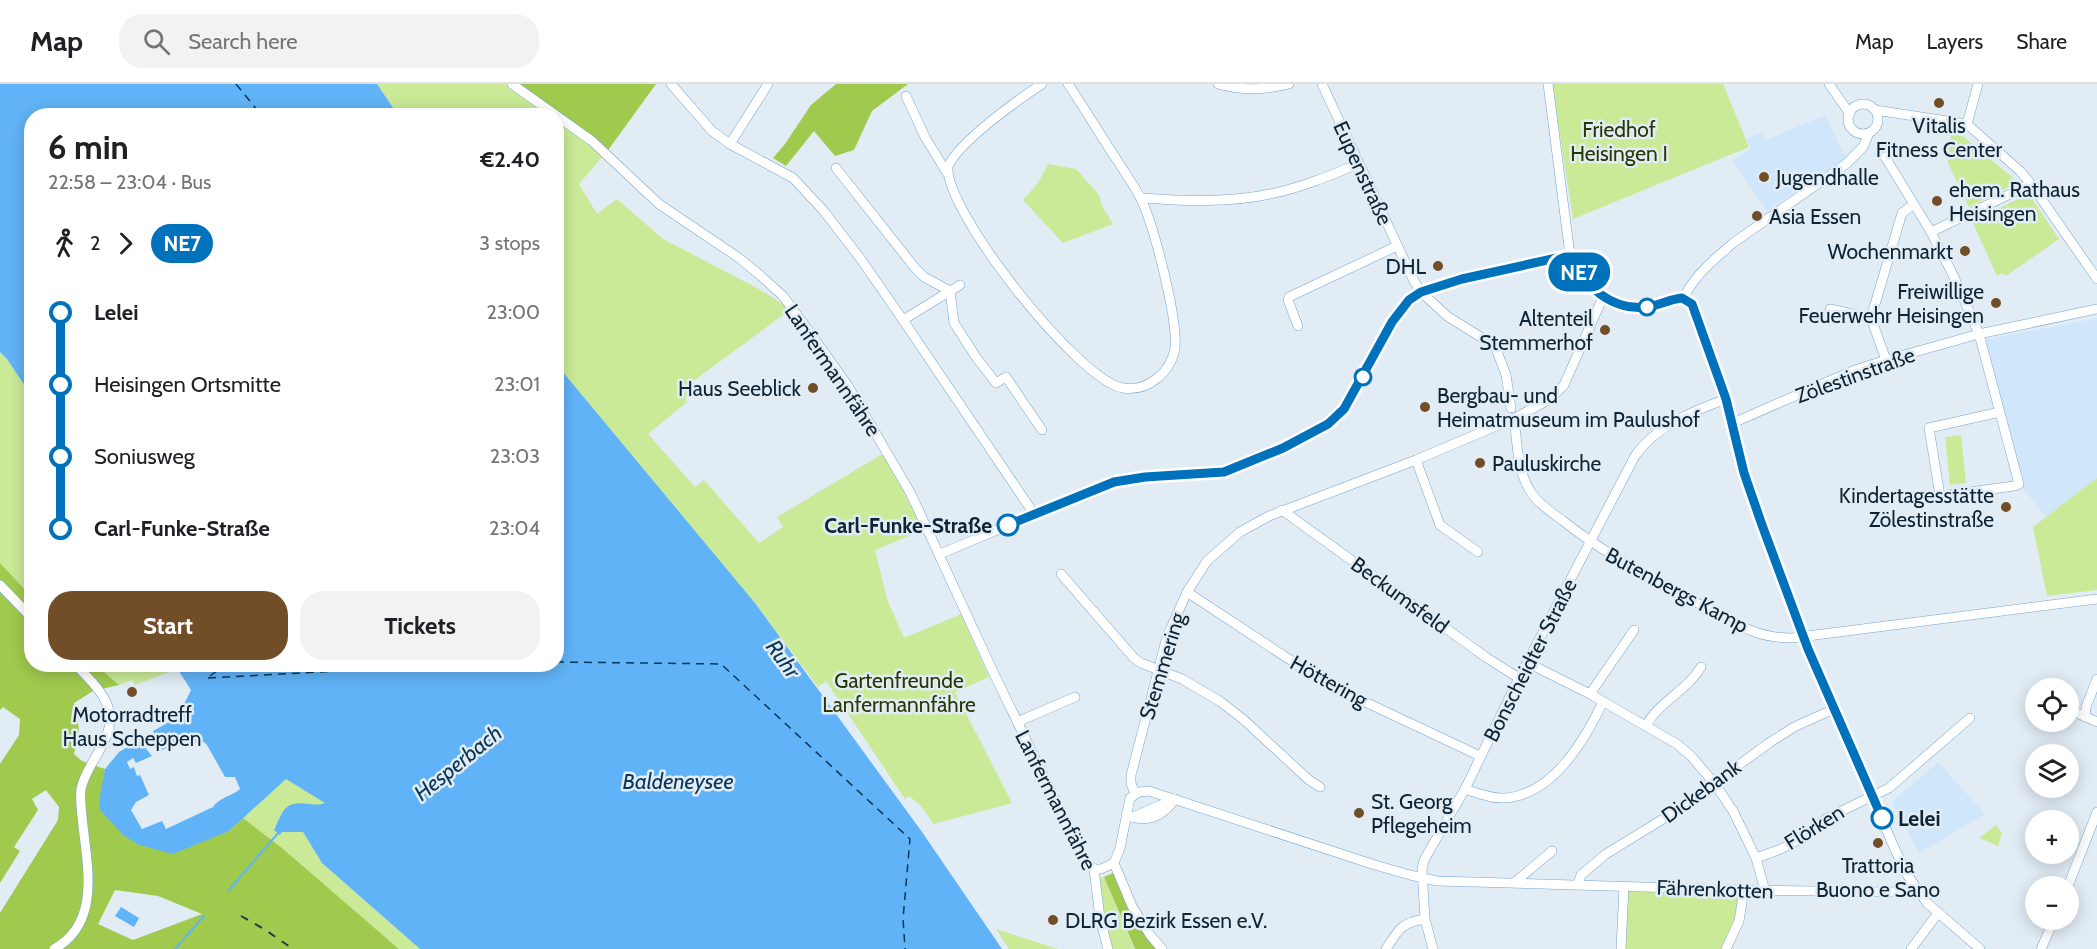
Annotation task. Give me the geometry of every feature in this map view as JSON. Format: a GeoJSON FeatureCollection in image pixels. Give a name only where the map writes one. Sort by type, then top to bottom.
{"type":"FeatureCollection","features":[{"type":"Feature","properties":{"kind":"street","name":"Lanfermannfähre"},"geometry":{"type":"LineString","coordinates":[[512,84],[546,108]]}},
{"type":"Feature","properties":{"kind":"street"},"geometry":{"type":"LineString","coordinates":[[671,84],[706,126],[730,144],[793,178],[838,229],[903,320],[1034,514]]}},
{"type":"Feature","properties":{"kind":"street"},"geometry":{"type":"LineString","coordinates":[[730,144],[768,84]]}},
{"type":"Feature","properties":{"kind":"street"},"geometry":{"type":"LineString","coordinates":[[948,174],[950,162],[962,148],[1013,104],[1042,84]]}},
{"type":"Feature","properties":{"kind":"street"},"geometry":{"type":"LineString","coordinates":[[906,96],[925,137],[948,174],[955,196],[973,228],[1021,296],[1092,371],[1110,384],[1123,388],[1142,387],[1157,380],[1172,360],[1175,346],[1166,283],[1150,222],[1141,198],[1068,84]]}},
{"type":"Feature","properties":{"kind":"street"},"geometry":{"type":"LineString","coordinates":[[1218,84],[1233,88],[1262,89],[1289,84]]}},
{"type":"Feature","properties":{"kind":"street","name":"Eupenstraße"},"geometry":{"type":"LineString","coordinates":[[1322,84],[1397,246],[1421,292]]}},
{"type":"Feature","properties":{"kind":"street"},"geometry":{"type":"LineString","coordinates":[[1548,84],[1570,255],[1582,276],[1603,297],[1621,305],[1635,308],[1647,307],[1684,298],[1692,304],[1726,399],[1748,486],[1803,636],[1897,853],[1914,885],[1927,903],[1980,949]]}},
{"type":"Feature","properties":{"kind":"street"},"geometry":{"type":"LineString","coordinates":[[1967,124],[1978,84]]}},
{"type":"Feature","properties":{"kind":"street"},"geometry":{"type":"LineString","coordinates":[[1832,88],[1858,105],[1868,105],[1875,110],[1967,124],[2020,171],[2031,184],[2097,279]]}},
{"type":"Feature","properties":{"kind":"street"},"geometry":{"type":"LineString","coordinates":[[1832,88],[1850,114]]}},
{"type":"Feature","properties":{"kind":"street"},"geometry":{"type":"LineString","coordinates":[[1855,154],[1858,140],[1849,122],[1850,114],[1858,105]]}},
{"type":"Feature","properties":{"kind":"street"},"geometry":{"type":"LineString","coordinates":[[1684,298],[1688,288],[1733,243],[1846,164],[1863,147],[1869,133],[1878,122],[1875,110]]}},
{"type":"Feature","properties":{"kind":"street"},"geometry":{"type":"LineString","coordinates":[[1878,122],[1902,115]]}},
{"type":"Feature","properties":{"kind":"street","name":"Lanfermannfähre"},"geometry":{"type":"LineString","coordinates":[[564,121],[592,141],[659,204],[739,258],[783,296],[848,386],[911,494],[1017,722],[1080,850],[1088,864],[1094,869],[1100,918],[1108,949]]}},
{"type":"Feature","properties":{"kind":"street"},"geometry":{"type":"LineString","coordinates":[[1856,132],[1869,133]]}},
{"type":"Feature","properties":{"kind":"street"},"geometry":{"type":"LineString","coordinates":[[1885,157],[1931,232],[1979,334],[2000,412],[2019,484],[1940,496],[1929,428],[2000,412]]}},
{"type":"Feature","properties":{"kind":"street"},"geometry":{"type":"LineString","coordinates":[[1141,198],[1208,200],[1269,194],[1309,183],[1358,164]]}},
{"type":"Feature","properties":{"kind":"street"},"geometry":{"type":"LineString","coordinates":[[837,168],[915,268],[924,277],[950,291]]}},
{"type":"Feature","properties":{"kind":"street"},"geometry":{"type":"LineString","coordinates":[[1931,232],[2031,184]]}},
{"type":"Feature","properties":{"kind":"street"},"geometry":{"type":"LineString","coordinates":[[1886,360],[1871,318],[1902,213],[1913,205]]}},
{"type":"Feature","properties":{"kind":"street"},"geometry":{"type":"LineString","coordinates":[[1298,326],[1288,300],[1289,297],[1397,246]]}},
{"type":"Feature","properties":{"kind":"street"},"geometry":{"type":"LineString","coordinates":[[940,554],[1101,486],[1126,479],[1224,472],[1251,463],[1319,430],[1336,418],[1344,409],[1397,313],[1409,300],[1421,292],[1471,277],[1570,255]]}},
{"type":"Feature","properties":{"kind":"street"},"geometry":{"type":"LineString","coordinates":[[903,320],[960,285]]}},
{"type":"Feature","properties":{"kind":"street"},"geometry":{"type":"LineString","coordinates":[[950,291],[954,323],[976,357],[996,383],[1006,377],[1042,430]]}},
{"type":"Feature","properties":{"kind":"street"},"geometry":{"type":"LineString","coordinates":[[1421,292],[1458,324],[1495,346],[1506,375],[1511,408]]}},
{"type":"Feature","properties":{"kind":"street","name":"Stemmering"},"geometry":{"type":"LineString","coordinates":[[1114,863],[1129,816],[1131,798],[1139,793],[1131,783],[1131,775],[1167,637],[1186,592],[1204,565],[1225,543],[1240,532],[1282,510],[1416,460],[1514,418],[1550,399],[1564,385],[1603,297]]}},
{"type":"Feature","properties":{"kind":"street"},"geometry":{"type":"LineString","coordinates":[[1830,309],[1871,318]]}},
{"type":"Feature","properties":{"kind":"street","name":"Zölestinstraße"},"geometry":{"type":"LineString","coordinates":[[1733,423],[1845,374],[1886,360],[1979,334],[2097,309]]}},
{"type":"Feature","properties":{"kind":"street","name":"Bonscheidter Straße"},"geometry":{"type":"LineString","coordinates":[[1433,949],[1425,919],[1422,870],[1424,860],[1465,789],[1519,678],[1635,456],[1649,439],[1686,416],[1726,399]]}},
{"type":"Feature","properties":{"kind":"street","name":"Butenbergs Kamp"},"geometry":{"type":"LineString","coordinates":[[1514,418],[1521,465],[1529,489],[1548,509],[1591,542],[1656,581],[1753,631],[1781,638],[1803,636],[2097,599]]}},
{"type":"Feature","properties":{"kind":"street"},"geometry":{"type":"LineString","coordinates":[[1416,460],[1440,525],[1478,552]]}},
{"type":"Feature","properties":{"kind":"street","name":"Beckumsfeld"},"geometry":{"type":"LineString","coordinates":[[1282,510],[1487,658],[1519,678]]}},
{"type":"Feature","properties":{"kind":"street"},"geometry":{"type":"LineString","coordinates":[[1061,574],[1140,663],[1158,668],[1191,684],[1227,707],[1309,780],[1320,787]]}},
{"type":"Feature","properties":{"kind":"street"},"geometry":{"type":"LineString","coordinates":[[0,585],[24,610]]}},
{"type":"Feature","properties":{"kind":"street","name":"Höttering"},"geometry":{"type":"LineString","coordinates":[[1186,592],[1313,675],[1480,756]]}},
{"type":"Feature","properties":{"kind":"street"},"geometry":{"type":"LineString","coordinates":[[1590,694],[1634,630]]}},
{"type":"Feature","properties":{"kind":"street"},"geometry":{"type":"LineString","coordinates":[[1528,663],[1590,694],[1677,744],[1691,756],[1715,784],[1733,811],[1756,858],[1764,879],[1765,891]]}},
{"type":"Feature","properties":{"kind":"street"},"geometry":{"type":"LineString","coordinates":[[1646,726],[1652,716],[1688,685],[1701,667]]}},
{"type":"Feature","properties":{"kind":"street"},"geometry":{"type":"LineString","coordinates":[[54,949],[63,944],[76,930],[87,907],[87,864],[80,797],[83,782],[101,745],[110,717],[106,703],[82,672]]}},
{"type":"Feature","properties":{"kind":"street"},"geometry":{"type":"LineString","coordinates":[[2085,717],[2086,707],[2097,679]]}},
{"type":"Feature","properties":{"kind":"street","name":"Lanfermannfähre"},"geometry":{"type":"LineString","coordinates":[[1017,722],[1075,697]]}},
{"type":"Feature","properties":{"kind":"street"},"geometry":{"type":"LineString","coordinates":[[1465,789],[1504,798],[1523,794],[1537,787],[1569,757],[1603,702]]}},
{"type":"Feature","properties":{"kind":"street","name":"Dickebank"},"geometry":{"type":"LineString","coordinates":[[1578,884],[1581,875],[1606,854],[1676,811],[1786,732],[1834,709]]}},
{"type":"Feature","properties":{"kind":"street"},"geometry":{"type":"LineString","coordinates":[[2079,713],[2097,722]]}},
{"type":"Feature","properties":{"kind":"street","name":"Flörken"},"geometry":{"type":"LineString","coordinates":[[1756,858],[1798,840],[1827,818],[1893,785],[1970,718]]}},
{"type":"Feature","properties":{"kind":"street","name":"Fährenkotten"},"geometry":{"type":"LineString","coordinates":[[1139,793],[1149,791],[1424,879],[1458,882],[1765,891],[1898,892],[1914,885]]}},
{"type":"Feature","properties":{"kind":"street"},"geometry":{"type":"LineString","coordinates":[[1129,816],[1148,819],[1168,809],[1175,799]]}},
{"type":"Feature","properties":{"kind":"street"},"geometry":{"type":"LineString","coordinates":[[2072,876],[2097,812]]}},
{"type":"Feature","properties":{"kind":"street"},"geometry":{"type":"LineString","coordinates":[[1515,882],[1552,851]]}},
{"type":"Feature","properties":{"kind":"street"},"geometry":{"type":"LineString","coordinates":[[1094,869],[1101,869],[1114,863],[1132,906],[1150,935],[1162,949]]}},
{"type":"Feature","properties":{"kind":"street"},"geometry":{"type":"LineString","coordinates":[[1621,949],[1624,886]]}},
{"type":"Feature","properties":{"kind":"street"},"geometry":{"type":"LineString","coordinates":[[1726,949],[1739,921],[1744,890]]}},
{"type":"Feature","properties":{"kind":"street"},"geometry":{"type":"LineString","coordinates":[[1911,949],[1938,912]]}},
{"type":"Feature","properties":{"kind":"street"},"geometry":{"type":"LineString","coordinates":[[1386,949],[1400,927],[1425,919]]}},
{"type":"Feature","properties":{"kind":"street"},"geometry":{"type":"LineString","coordinates":[[2041,949],[2050,930]]}},
{"type":"Feature","properties":{"kind":"shaded area"},"geometry":{"type":"Polygon","coordinates":[[[1825,115],[1846,159],[1767,211],[1733,161],[1751,148],[1746,138],[1761,133],[1766,140],[1825,115]]]}},
{"type":"Feature","properties":{"kind":"shaded area"},"geometry":{"type":"Polygon","coordinates":[[[2097,318],[2097,478],[2046,518],[2020,484],[1984,340],[2097,318]]]}},
{"type":"Feature","properties":{"kind":"shaded area"},"geometry":{"type":"Polygon","coordinates":[[[1938,762],[1985,814],[1919,853],[1892,802],[1938,762]]]}},
{"type":"Feature","properties":{"kind":"green space"},"geometry":{"type":"Polygon","coordinates":[[[377,84],[508,84],[543,108],[393,108],[377,84]]]}},
{"type":"Feature","properties":{"kind":"green space"},"geometry":{"type":"Polygon","coordinates":[[[515,84],[656,84],[606,153],[564,121],[564,108],[547,108],[515,84]]]}},
{"type":"Feature","properties":{"kind":"green space"},"geometry":{"type":"Polygon","coordinates":[[[836,84],[908,84],[872,111],[854,150],[835,156],[814,131],[786,166],[773,158],[811,105],[836,84]]]}},
{"type":"Feature","properties":{"kind":"green space","name":"Friedhof Heisingen I"},"geometry":{"type":"Polygon","coordinates":[[[1552,84],[1723,84],[1749,147],[1573,219],[1552,84]]]}},
{"type":"Feature","properties":{"kind":"green space","name":"Gartenfreunde Lanfermannfähre"},"geometry":{"type":"Polygon","coordinates":[[[564,124],[603,156],[579,184],[597,214],[617,199],[663,239],[757,288],[791,309],[688,385],[693,393],[685,397],[687,402],[648,434],[695,487],[704,480],[759,543],[783,527],[777,517],[884,453],[923,530],[875,550],[887,599],[904,638],[961,614],[989,677],[955,692],[1012,803],[934,824],[920,805],[909,796],[905,799],[826,681],[818,687],[755,603],[564,373],[564,124]]]}},
{"type":"Feature","properties":{"kind":"green space"},"geometry":{"type":"Polygon","coordinates":[[[1951,132],[1965,138],[2018,182],[1969,207],[1948,163],[1951,132]]]}},
{"type":"Feature","properties":{"kind":"green space"},"geometry":{"type":"Polygon","coordinates":[[[1048,164],[1076,169],[1099,195],[1102,206],[1113,224],[1063,243],[1023,200],[1038,183],[1048,164]]]}},
{"type":"Feature","properties":{"kind":"green space"},"geometry":{"type":"Polygon","coordinates":[[[2029,194],[2059,239],[2006,276],[2003,273],[1997,276],[1972,221],[2029,194]]]}},
{"type":"Feature","properties":{"kind":"green space"},"geometry":{"type":"Polygon","coordinates":[[[0,352],[24,384],[24,589],[0,563],[0,352]]]}},
{"type":"Feature","properties":{"kind":"green space"},"geometry":{"type":"Polygon","coordinates":[[[1961,435],[1966,483],[1950,485],[1945,437],[1961,435]]]}},
{"type":"Feature","properties":{"kind":"green space"},"geometry":{"type":"Polygon","coordinates":[[[2097,478],[2097,590],[2047,596],[2033,527],[2097,478]]]}},
{"type":"Feature","properties":{"kind":"green space"},"geometry":{"type":"Polygon","coordinates":[[[0,563],[24,589],[24,672],[104,672],[119,685],[93,691],[74,703],[79,729],[74,754],[82,761],[105,769],[102,788],[123,835],[229,831],[243,818],[282,848],[399,949],[0,949],[0,913],[58,820],[59,807],[46,790],[32,799],[38,810],[14,847],[20,851],[0,883],[0,764],[19,735],[20,719],[3,707],[0,710],[0,563]],[[115,890],[98,924],[133,940],[202,914],[158,896],[115,890]]]}},
{"type":"Feature","properties":{"kind":"green space"},"geometry":{"type":"Polygon","coordinates":[[[104,672],[169,672],[135,685],[132,680],[119,685],[104,672]]]}},
{"type":"Feature","properties":{"kind":"green space"},"geometry":{"type":"Polygon","coordinates":[[[286,778],[326,803],[316,806],[292,805],[281,817],[274,830],[303,832],[322,863],[420,949],[399,949],[282,848],[243,818],[286,778]]]}},
{"type":"Feature","properties":{"kind":"green space"},"geometry":{"type":"Polygon","coordinates":[[[1996,825],[2002,833],[1998,846],[1979,838],[1996,825]]]}},
{"type":"Feature","properties":{"kind":"green space"},"geometry":{"type":"Polygon","coordinates":[[[1122,869],[1135,901],[1163,949],[1135,949],[1104,877],[1122,869]]]}},
{"type":"Feature","properties":{"kind":"green space"},"geometry":{"type":"Polygon","coordinates":[[[1104,877],[1134,949],[1111,949],[1108,944],[1097,878],[1104,877]]]}},
{"type":"Feature","properties":{"kind":"green space"},"geometry":{"type":"Polygon","coordinates":[[[1624,886],[1744,890],[1726,949],[1621,949],[1624,886]]]}},
{"type":"Feature","properties":{"kind":"green space"},"geometry":{"type":"Polygon","coordinates":[[[996,929],[1058,949],[1009,949],[996,929]]]}},
{"type":"Feature","properties":{"kind":"water"},"geometry":{"type":"Polygon","coordinates":[[[0,84],[377,84],[393,108],[24,108],[24,384],[0,352],[0,84]]]}},
{"type":"Feature","properties":{"kind":"water","name":"Baldeneysee"},"geometry":{"type":"Polygon","coordinates":[[[564,373],[755,603],[922,832],[1002,949],[420,949],[322,863],[303,832],[282,832],[280,835],[274,830],[282,812],[290,805],[325,803],[286,779],[229,831],[173,854],[139,845],[123,835],[100,810],[99,801],[105,769],[119,752],[139,740],[152,756],[136,763],[133,758],[127,762],[130,769],[134,767],[137,776],[140,775],[149,795],[136,802],[131,810],[142,829],[162,821],[166,829],[213,807],[218,801],[240,789],[235,777],[225,777],[207,745],[204,742],[197,746],[191,734],[178,739],[180,742],[162,750],[153,731],[176,715],[191,690],[179,672],[564,672],[564,373]]]}},
{"type":"Feature","properties":{"kind":"water"},"geometry":{"type":"Polygon","coordinates":[[[121,907],[139,918],[134,927],[115,916],[121,907]]]}},
{"type":"Feature","properties":{"kind":"waterway","name":"Hesperbach"},"geometry":{"type":"LineString","coordinates":[[228,891],[279,832]]}},
{"type":"Feature","properties":{"kind":"waterway","name":"Hesperbach"},"geometry":{"type":"LineString","coordinates":[[175,949],[204,916]]}},
{"type":"Feature","properties":{"kind":"ferry route"},"geometry":{"type":"LineString","coordinates":[[236,84],[256,108]]}},
{"type":"Feature","properties":{"kind":"ferry route"},"geometry":{"type":"LineString","coordinates":[[564,662],[721,664],[910,839],[903,919],[905,949]]}},
{"type":"Feature","properties":{"kind":"ferry route"},"geometry":{"type":"LineString","coordinates":[[210,676],[215,672]]}},
{"type":"Feature","properties":{"kind":"ferry route"},"geometry":{"type":"LineString","coordinates":[[208,678],[321,672]]}},
{"type":"Feature","properties":{"kind":"railway"},"geometry":{"type":"LineString","coordinates":[[241,916],[293,949]]}},
{"type":"Feature","properties":{"kind":"bus line","name":"NE7"},"geometry":{"type":"LineString","coordinates":[[1008,525],[1114,482],[1145,477],[1224,472],[1251,463],[1283,448],[1319,430],[1344,409],[1397,313],[1409,300],[1421,292],[1462,279],[1570,255],[1592,288],[1603,297],[1621,305],[1635,308],[1647,307],[1682,298],[1692,304],[1726,399],[1744,473],[1762,525],[1808,649],[1882,818]]}},
{"type":"Feature","properties":{"kind":"place","name":"Vitalis Fitness Center"},"geometry":{"type":"Point","coordinates":[1939,103]}},
{"type":"Feature","properties":{"kind":"place","name":"Jugendhalle"},"geometry":{"type":"Point","coordinates":[1764,177]}},
{"type":"Feature","properties":{"kind":"place","name":"ehem. Rathaus Heisingen"},"geometry":{"type":"Point","coordinates":[1937,201]}},
{"type":"Feature","properties":{"kind":"place","name":"Asia Essen"},"geometry":{"type":"Point","coordinates":[1757,216]}},
{"type":"Feature","properties":{"kind":"place","name":"Wochenmarkt"},"geometry":{"type":"Point","coordinates":[1965,251]}},
{"type":"Feature","properties":{"kind":"place","name":"DHL"},"geometry":{"type":"Point","coordinates":[1438,266]}},
{"type":"Feature","properties":{"kind":"place","name":"Freiwillige Feuerwehr Heisingen"},"geometry":{"type":"Point","coordinates":[1996,303]}},
{"type":"Feature","properties":{"kind":"place","name":"Altenteil Stemmerhof"},"geometry":{"type":"Point","coordinates":[1605,330]}},
{"type":"Feature","properties":{"kind":"place","name":"Haus Seeblick"},"geometry":{"type":"Point","coordinates":[813,388]}},
{"type":"Feature","properties":{"kind":"place","name":"Bergbau- und Heimatmuseum im Paulushof"},"geometry":{"type":"Point","coordinates":[1425,407]}},
{"type":"Feature","properties":{"kind":"place","name":"Pauluskirche"},"geometry":{"type":"Point","coordinates":[1480,463]}},
{"type":"Feature","properties":{"kind":"place","name":"Kindertagesstätte Zölestinstraße"},"geometry":{"type":"Point","coordinates":[2006,507]}},
{"type":"Feature","properties":{"kind":"place","name":"Carl-Funke-Straße"},"geometry":{"type":"Point","coordinates":[1008,525]}},
{"type":"Feature","properties":{"kind":"place","name":"Motorradtreff Haus Scheppen"},"geometry":{"type":"Point","coordinates":[132,692]}},
{"type":"Feature","properties":{"kind":"place","name":"St. Georg Pflegeheim"},"geometry":{"type":"Point","coordinates":[1359,813]}},
{"type":"Feature","properties":{"kind":"place","name":"Lelei"},"geometry":{"type":"Point","coordinates":[1882,818]}},
{"type":"Feature","properties":{"kind":"place","name":"Trattoria Buono e Sano"},"geometry":{"type":"Point","coordinates":[1878,843]}},
{"type":"Feature","properties":{"kind":"place","name":"DLRG Bezirk Essen e.V."},"geometry":{"type":"Point","coordinates":[1053,920]}},
{"type":"Feature","properties":{"kind":"water label","name":"Ruhr"},"geometry":{"type":"Point","coordinates":[783,659]}}]}
